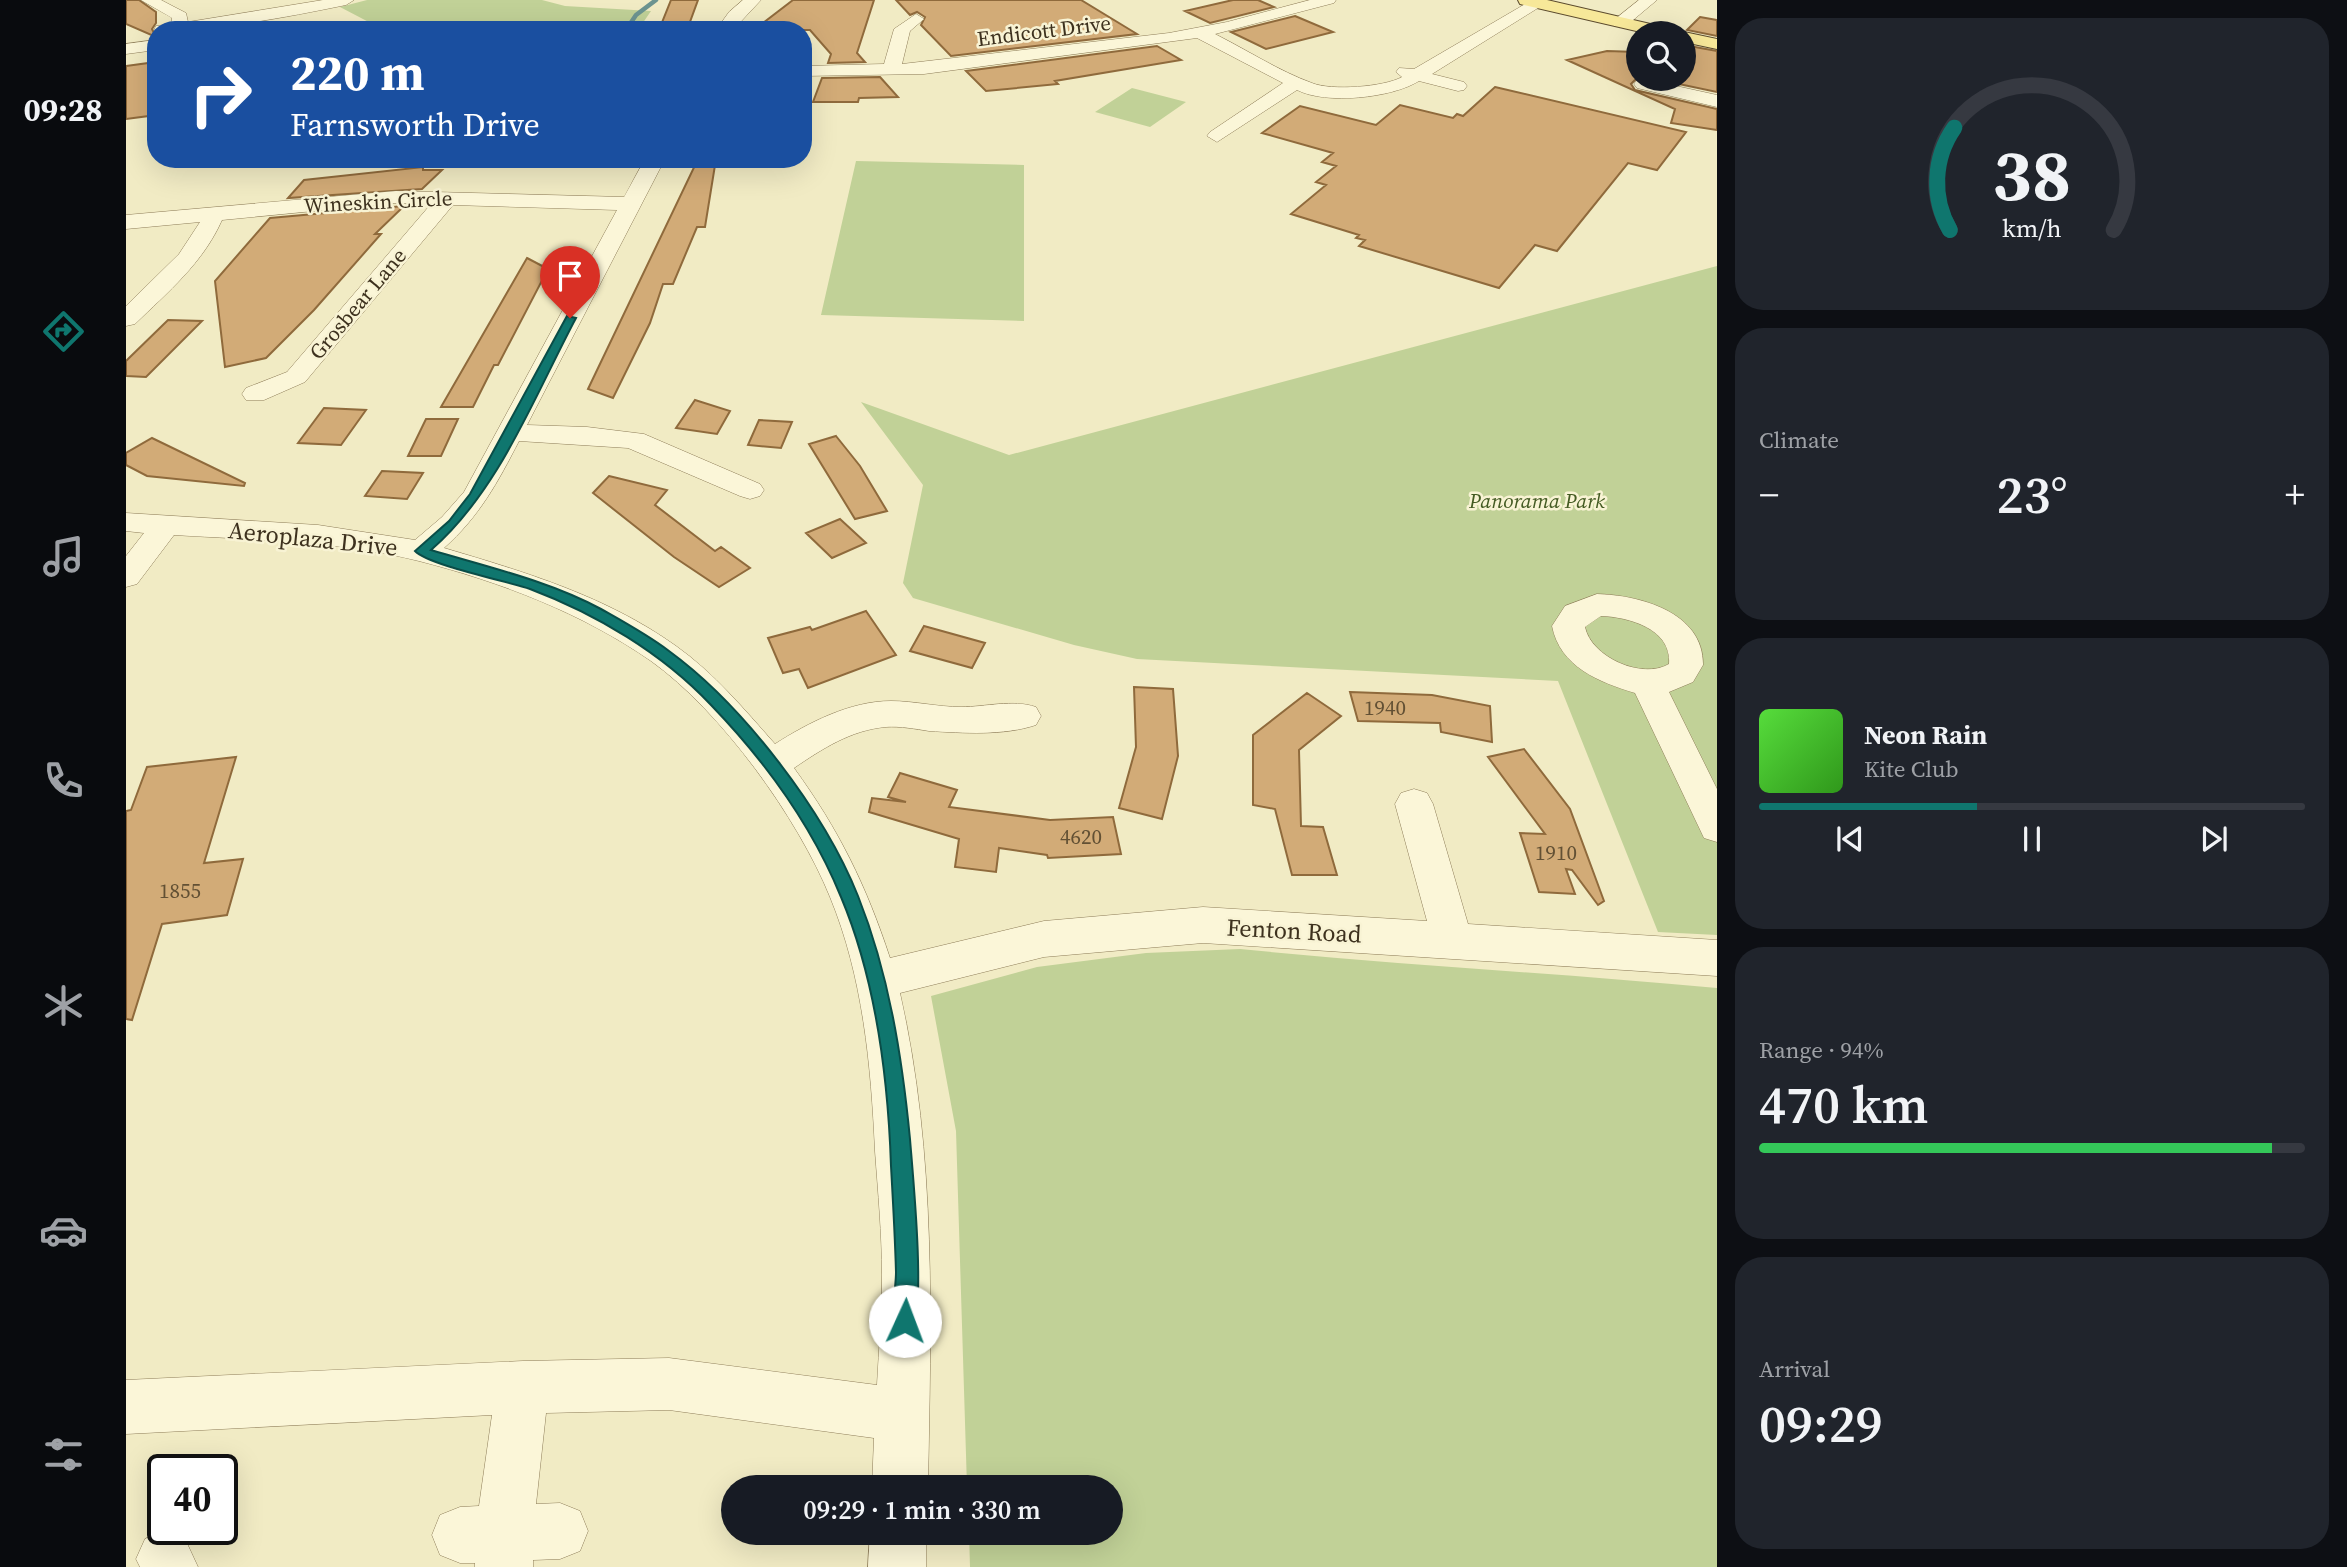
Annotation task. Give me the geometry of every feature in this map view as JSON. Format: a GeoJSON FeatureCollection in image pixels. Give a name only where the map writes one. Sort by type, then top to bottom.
{"type":"FeatureCollection","features":[{"type":"Feature","properties":{"kind":"main road"},"geometry":{"type":"LineString","coordinates":[[1532,2],[1626,24]]}},
{"type":"Feature","properties":{"kind":"main road"},"geometry":{"type":"LineString","coordinates":[[1696,40],[1717,44]]}},
{"type":"Feature","properties":{"kind":"street"},"geometry":{"type":"LineString","coordinates":[[149,0],[176,11],[180,16],[177,21]]}},
{"type":"Feature","properties":{"kind":"street"},"geometry":{"type":"LineString","coordinates":[[278,21],[346,0]]}},
{"type":"Feature","properties":{"kind":"street"},"geometry":{"type":"LineString","coordinates":[[731,21],[753,0]]}},
{"type":"Feature","properties":{"kind":"street","name":"Endicott Drive"},"geometry":{"type":"LineString","coordinates":[[812,71],[891,71],[1200,33],[1328,0]]}},
{"type":"Feature","properties":{"kind":"street"},"geometry":{"type":"LineString","coordinates":[[1620,23],[1649,0]]}},
{"type":"Feature","properties":{"kind":"street"},"geometry":{"type":"LineString","coordinates":[[1200,33],[1295,83],[1331,92],[1373,91],[1389,89],[1417,75],[1499,26],[1532,2]]}},
{"type":"Feature","properties":{"kind":"street"},"geometry":{"type":"LineString","coordinates":[[891,71],[902,29],[916,19]]}},
{"type":"Feature","properties":{"kind":"street"},"geometry":{"type":"LineString","coordinates":[[1479,22],[1525,33]]}},
{"type":"Feature","properties":{"kind":"street"},"geometry":{"type":"LineString","coordinates":[[126,33],[147,31]]}},
{"type":"Feature","properties":{"kind":"street"},"geometry":{"type":"LineString","coordinates":[[126,49],[147,46]]}},
{"type":"Feature","properties":{"kind":"street"},"geometry":{"type":"LineString","coordinates":[[1384,66],[1458,86]]}},
{"type":"Feature","properties":{"kind":"street"},"geometry":{"type":"LineString","coordinates":[[1217,136],[1295,83]]}},
{"type":"Feature","properties":{"kind":"street"},"geometry":{"type":"LineString","coordinates":[[1667,91],[1717,101]]}},
{"type":"Feature","properties":{"kind":"street"},"geometry":{"type":"LineString","coordinates":[[421,551],[453,524],[476,496],[650,168]]}},
{"type":"Feature","properties":{"kind":"street","name":"Wineskin Circle"},"geometry":{"type":"LineString","coordinates":[[126,222],[396,197],[631,204]]}},
{"type":"Feature","properties":{"kind":"street","name":"Grosbear Lane"},"geometry":{"type":"LineString","coordinates":[[255,394],[296,377],[448,198]]}},
{"type":"Feature","properties":{"kind":"street"},"geometry":{"type":"LineString","coordinates":[[126,319],[187,261],[202,242],[214,214]]}},
{"type":"Feature","properties":{"kind":"street"},"geometry":{"type":"LineString","coordinates":[[510,433],[587,435],[634,440],[750,490]]}},
{"type":"Feature","properties":{"kind":"street","name":"Aeroplaza Drive"},"geometry":{"type":"LineString","coordinates":[[126,522],[318,536],[421,551],[534,586],[606,619],[664,654],[716,700],[771,764],[807,816],[850,896],[876,981],[892,1055],[901,1154],[907,1275],[900,1475]]}},
{"type":"Feature","properties":{"kind":"street"},"geometry":{"type":"LineString","coordinates":[[126,577],[166,525]]}},
{"type":"Feature","properties":{"kind":"street"},"geometry":{"type":"LineString","coordinates":[[771,764],[815,736],[855,720],[888,714],[961,720],[1024,716]]}},
{"type":"Feature","properties":{"kind":"street"},"geometry":{"type":"LineString","coordinates":[[1414,804],[1452,940]]}},
{"type":"Feature","properties":{"kind":"street","name":"Fenton Road"},"geometry":{"type":"LineString","coordinates":[[876,981],[1045,939],[1203,925],[1717,958]]}},
{"type":"Feature","properties":{"kind":"street"},"geometry":{"type":"LineString","coordinates":[[126,1407],[523,1387],[669,1384],[902,1415]]}},
{"type":"Feature","properties":{"kind":"street"},"geometry":{"type":"LineString","coordinates":[[523,1387],[489,1544],[559,1531]]}},
{"type":"Feature","properties":{"kind":"street"},"geometry":{"type":"LineString","coordinates":[[897,1567],[898,1545]]}},
{"type":"Feature","properties":{"kind":"lane"},"geometry":{"type":"LineString","coordinates":[[1647,683],[1717,827]]}},
{"type":"Feature","properties":{"kind":"green space"},"geometry":{"type":"Polygon","coordinates":[[[367,0],[542,0],[565,6],[651,11],[644,21],[367,21],[340,7],[367,0]]]}},
{"type":"Feature","properties":{"kind":"green space"},"geometry":{"type":"Polygon","coordinates":[[[1132,88],[1186,102],[1150,127],[1095,112],[1132,88]]]}},
{"type":"Feature","properties":{"kind":"green space"},"geometry":{"type":"Polygon","coordinates":[[[856,161],[1024,165],[1024,321],[821,315],[856,161]]]}},
{"type":"Feature","properties":{"kind":"green space","name":"Panorama Park"},"geometry":{"type":"Polygon","coordinates":[[[1717,266],[1717,935],[1658,932],[1558,681],[1137,659],[1074,645],[913,598],[903,583],[923,485],[861,402],[1009,455],[1717,266]]]}},
{"type":"Feature","properties":{"kind":"green space"},"geometry":{"type":"Polygon","coordinates":[[[1240,949],[1717,988],[1717,1567],[970,1567],[969,1545],[1123,1545],[1123,1475],[967,1475],[956,1131],[931,996],[1037,967],[1146,953],[1240,949]]]}},
{"type":"Feature","properties":{"kind":"building"},"geometry":{"type":"Polygon","coordinates":[[[126,0],[139,0],[156,12],[156,21],[147,21],[147,33],[126,24],[126,0]]]}},
{"type":"Feature","properties":{"kind":"building"},"geometry":{"type":"Polygon","coordinates":[[[671,0],[698,0],[690,21],[663,21],[671,0]]]}},
{"type":"Feature","properties":{"kind":"building"},"geometry":{"type":"Polygon","coordinates":[[[793,0],[874,0],[857,53],[865,62],[828,63],[831,54],[812,32],[812,21],[766,21],[793,0]]]}},
{"type":"Feature","properties":{"kind":"building"},"geometry":{"type":"Polygon","coordinates":[[[896,0],[1081,0],[1137,34],[951,56],[921,25],[925,17],[917,12],[910,15],[896,0]]]}},
{"type":"Feature","properties":{"kind":"building"},"geometry":{"type":"Polygon","coordinates":[[[1233,0],[1258,0],[1274,7],[1210,23],[1185,11],[1233,0]]]}},
{"type":"Feature","properties":{"kind":"building"},"geometry":{"type":"Polygon","coordinates":[[[1295,16],[1333,32],[1266,49],[1231,32],[1295,16]]]}},
{"type":"Feature","properties":{"kind":"building"},"geometry":{"type":"Polygon","coordinates":[[[1700,17],[1717,20],[1717,36],[1696,32],[1696,21],[1700,17]]]}},
{"type":"Feature","properties":{"kind":"building"},"geometry":{"type":"Polygon","coordinates":[[[1157,46],[1181,60],[1055,81],[1058,84],[986,91],[966,71],[1157,46]]]}},
{"type":"Feature","properties":{"kind":"building"},"geometry":{"type":"Polygon","coordinates":[[[1696,47],[1717,51],[1717,92],[1696,88],[1696,47]]]}},
{"type":"Feature","properties":{"kind":"building"},"geometry":{"type":"Polygon","coordinates":[[[1607,51],[1626,52],[1626,87],[1567,60],[1607,51]]]}},
{"type":"Feature","properties":{"kind":"building"},"geometry":{"type":"Polygon","coordinates":[[[147,63],[147,116],[126,119],[126,66],[147,63]]]}},
{"type":"Feature","properties":{"kind":"building"},"geometry":{"type":"Polygon","coordinates":[[[880,77],[898,97],[859,98],[858,102],[813,102],[822,78],[880,77]]]}},
{"type":"Feature","properties":{"kind":"building"},"geometry":{"type":"Polygon","coordinates":[[[1495,87],[1686,132],[1657,170],[1628,163],[1557,251],[1535,245],[1499,288],[1359,246],[1365,240],[1356,238],[1359,235],[1291,214],[1326,185],[1316,182],[1336,166],[1322,162],[1333,153],[1262,133],[1300,106],[1376,125],[1400,105],[1453,118],[1457,114],[1463,116],[1495,87]]]}},
{"type":"Feature","properties":{"kind":"building"},"geometry":{"type":"Polygon","coordinates":[[[1635,91],[1717,109],[1717,130],[1671,123],[1675,109],[1635,91]]]}},
{"type":"Feature","properties":{"kind":"building"},"geometry":{"type":"Polygon","coordinates":[[[414,168],[442,170],[422,189],[288,198],[304,180],[414,168]]]}},
{"type":"Feature","properties":{"kind":"building"},"geometry":{"type":"Polygon","coordinates":[[[694,168],[715,168],[705,227],[697,227],[673,284],[663,284],[650,323],[613,398],[588,389],[694,168]]]}},
{"type":"Feature","properties":{"kind":"building"},"geometry":{"type":"Polygon","coordinates":[[[404,206],[375,234],[381,234],[314,310],[266,358],[225,367],[215,281],[270,218],[404,206]]]}},
{"type":"Feature","properties":{"kind":"building"},"geometry":{"type":"Polygon","coordinates":[[[527,258],[548,269],[498,365],[494,365],[473,407],[441,407],[527,258]]]}},
{"type":"Feature","properties":{"kind":"building"},"geometry":{"type":"Polygon","coordinates":[[[168,320],[202,321],[146,377],[126,376],[126,361],[168,320]]]}},
{"type":"Feature","properties":{"kind":"building"},"geometry":{"type":"Polygon","coordinates":[[[695,400],[730,411],[717,434],[676,428],[695,400]]]}},
{"type":"Feature","properties":{"kind":"building"},"geometry":{"type":"Polygon","coordinates":[[[324,408],[366,410],[341,445],[298,443],[324,408]]]}},
{"type":"Feature","properties":{"kind":"building"},"geometry":{"type":"Polygon","coordinates":[[[426,419],[458,419],[441,456],[408,456],[426,419]]]}},
{"type":"Feature","properties":{"kind":"building"},"geometry":{"type":"Polygon","coordinates":[[[759,420],[792,422],[781,448],[748,445],[759,420]]]}},
{"type":"Feature","properties":{"kind":"building"},"geometry":{"type":"Polygon","coordinates":[[[836,436],[860,466],[887,511],[855,519],[809,444],[836,436]]]}},
{"type":"Feature","properties":{"kind":"building"},"geometry":{"type":"Polygon","coordinates":[[[152,438],[245,483],[244,486],[147,476],[126,465],[126,453],[152,438]]]}},
{"type":"Feature","properties":{"kind":"building"},"geometry":{"type":"Polygon","coordinates":[[[382,471],[423,473],[407,499],[365,496],[382,471]]]}},
{"type":"Feature","properties":{"kind":"building"},"geometry":{"type":"Polygon","coordinates":[[[609,476],[667,490],[655,505],[715,551],[721,547],[750,568],[719,587],[674,557],[593,493],[609,476]]]}},
{"type":"Feature","properties":{"kind":"building"},"geometry":{"type":"Polygon","coordinates":[[[840,519],[866,543],[832,558],[806,533],[840,519]]]}},
{"type":"Feature","properties":{"kind":"building"},"geometry":{"type":"Polygon","coordinates":[[[866,611],[896,655],[808,688],[799,669],[783,673],[768,638],[810,627],[812,630],[866,611]]]}},
{"type":"Feature","properties":{"kind":"building"},"geometry":{"type":"Polygon","coordinates":[[[924,626],[985,643],[972,668],[910,651],[924,626]]]}},
{"type":"Feature","properties":{"kind":"building"},"geometry":{"type":"Polygon","coordinates":[[[1134,687],[1173,689],[1178,756],[1162,819],[1119,808],[1136,747],[1134,687]]]}},
{"type":"Feature","properties":{"kind":"building"},"geometry":{"type":"Polygon","coordinates":[[[1350,692],[1432,695],[1490,706],[1492,742],[1441,732],[1440,723],[1358,721],[1350,692]]]}},
{"type":"Feature","properties":{"kind":"building"},"geometry":{"type":"Polygon","coordinates":[[[1307,693],[1341,716],[1299,750],[1301,826],[1323,827],[1337,875],[1292,875],[1275,809],[1253,805],[1253,735],[1307,693]]]}},
{"type":"Feature","properties":{"kind":"building"},"geometry":{"type":"Polygon","coordinates":[[[1524,749],[1570,809],[1604,901],[1598,905],[1572,870],[1566,869],[1575,894],[1539,892],[1520,833],[1545,834],[1488,757],[1524,749]]]}},
{"type":"Feature","properties":{"kind":"building"},"geometry":{"type":"Polygon","coordinates":[[[236,757],[204,863],[243,859],[227,915],[162,924],[132,1020],[126,1019],[126,811],[131,810],[147,767],[236,757]]]}},
{"type":"Feature","properties":{"kind":"building"},"geometry":{"type":"Polygon","coordinates":[[[900,773],[957,790],[949,807],[1050,820],[1113,817],[1121,854],[1048,858],[1047,855],[999,848],[996,872],[955,867],[959,839],[869,812],[872,798],[906,802],[888,797],[900,773]]]}},
{"type":"Feature","properties":{"kind":"waterway"},"geometry":{"type":"LineString","coordinates":[[632,21],[656,0]]}},
{"type":"Feature","properties":{"kind":"route"},"geometry":{"type":"LineString","coordinates":[[570,318],[476,496],[453,524],[421,551],[534,586],[594,612],[664,654],[716,700],[771,764],[807,816],[850,896],[876,981],[892,1055],[901,1154],[907,1275],[905,1321]]}}]}
